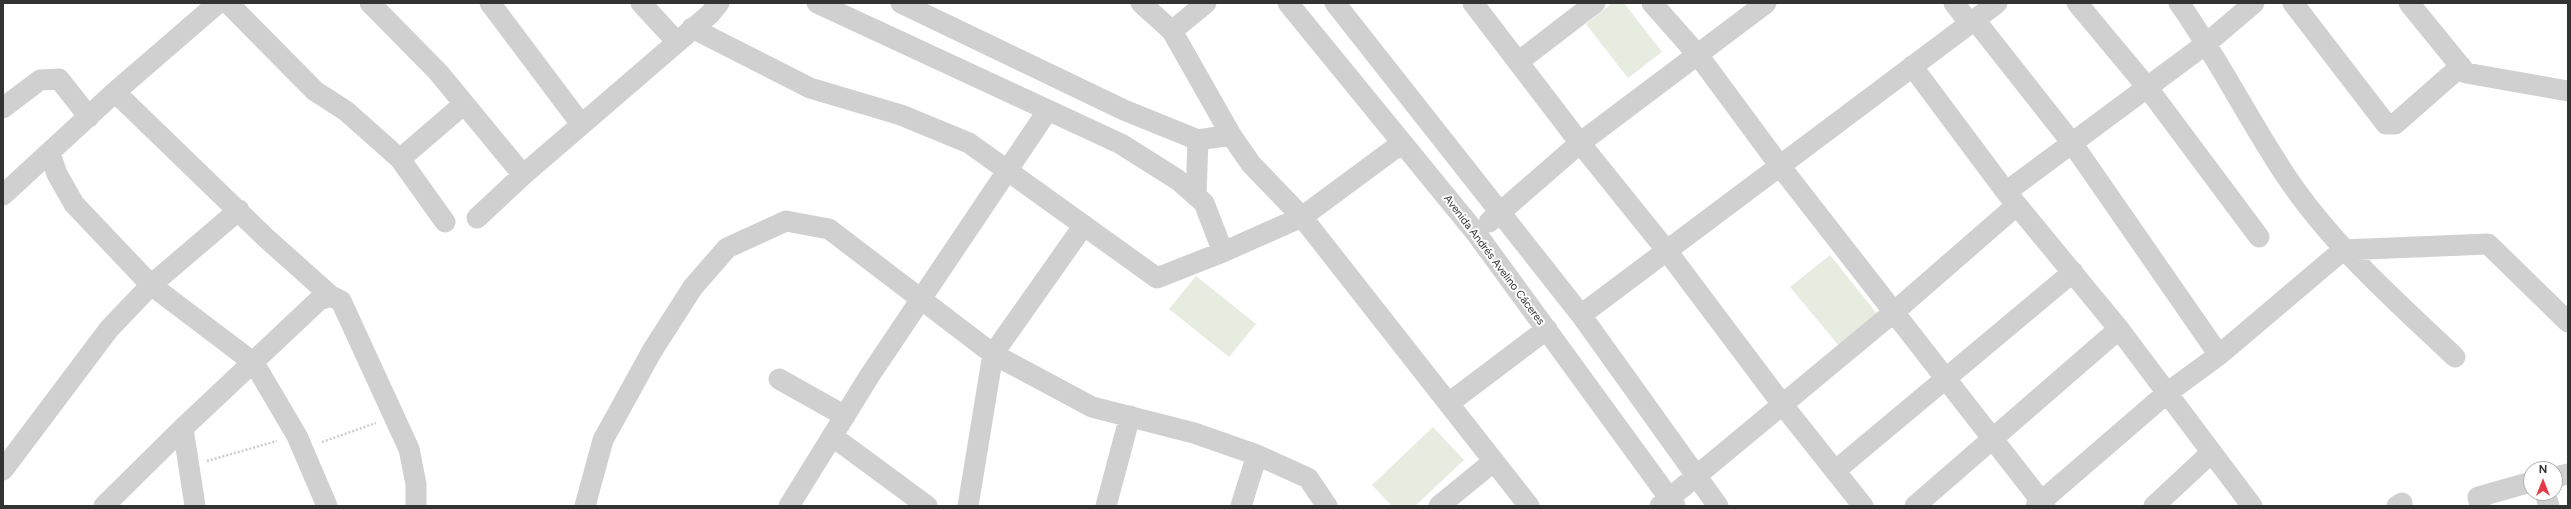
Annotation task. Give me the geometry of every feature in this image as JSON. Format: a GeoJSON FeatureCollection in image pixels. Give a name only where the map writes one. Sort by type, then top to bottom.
{"type":"FeatureCollection","features":[{"type":"Feature","properties":{"kind":"street"},"geometry":{"type":"LineString","coordinates":[[3,195],[115,92],[218,3]]}},
{"type":"Feature","properties":{"kind":"street"},"geometry":{"type":"LineString","coordinates":[[228,3],[315,91],[346,111],[400,159],[445,222]]}},
{"type":"Feature","properties":{"kind":"street"},"geometry":{"type":"LineString","coordinates":[[370,3],[438,72],[523,175]]}},
{"type":"Feature","properties":{"kind":"street"},"geometry":{"type":"LineString","coordinates":[[490,3],[581,124]]}},
{"type":"Feature","properties":{"kind":"street"},"geometry":{"type":"LineString","coordinates":[[641,3],[684,35],[810,88],[901,115],[969,143],[1157,278],[1223,252],[1302,216],[1402,143]]}},
{"type":"Feature","properties":{"kind":"street"},"geometry":{"type":"LineString","coordinates":[[477,218],[523,175],[719,3]]}},
{"type":"Feature","properties":{"kind":"street"},"geometry":{"type":"LineString","coordinates":[[818,3],[1121,144],[1178,180],[1204,203],[1223,252]]}},
{"type":"Feature","properties":{"kind":"street"},"geometry":{"type":"LineString","coordinates":[[1141,3],[1172,31],[1231,135],[1251,164],[1302,216],[1529,506]]}},
{"type":"Feature","properties":{"kind":"street"},"geometry":{"type":"LineString","coordinates":[[1172,31],[1206,3]]}},
{"type":"Feature","properties":{"kind":"street","name":"Avenida Andrés Avelino Cáceres"},"geometry":{"type":"LineString","coordinates":[[1288,3],[1476,233],[1547,329],[1668,504]]}},
{"type":"Feature","properties":{"kind":"street"},"geometry":{"type":"LineString","coordinates":[[1336,3],[1500,214],[1581,315],[1718,506]]}},
{"type":"Feature","properties":{"kind":"street"},"geometry":{"type":"LineString","coordinates":[[1472,3],[1580,143],[1667,251],[1782,404],[1863,506]]}},
{"type":"Feature","properties":{"kind":"street"},"geometry":{"type":"LineString","coordinates":[[1518,62],[1595,3]]}},
{"type":"Feature","properties":{"kind":"street"},"geometry":{"type":"LineString","coordinates":[[1652,3],[1698,55],[1780,166],[1894,312],[2041,505],[2167,393],[2219,355],[2343,250],[2488,244],[2568,322]]}},
{"type":"Feature","properties":{"kind":"street"},"geometry":{"type":"LineString","coordinates":[[1476,233],[1500,214],[1580,143],[1766,3]]}},
{"type":"Feature","properties":{"kind":"street"},"geometry":{"type":"LineString","coordinates":[[1954,3],[1972,22],[2072,143],[2219,355]]}},
{"type":"Feature","properties":{"kind":"street"},"geometry":{"type":"LineString","coordinates":[[1581,315],[1998,3]]}},
{"type":"Feature","properties":{"kind":"street"},"geometry":{"type":"LineString","coordinates":[[2078,3],[2147,87],[2259,237]]}},
{"type":"Feature","properties":{"kind":"street"},"geometry":{"type":"LineString","coordinates":[[2179,3],[2207,43],[2286,176],[2343,250],[2455,357]]}},
{"type":"Feature","properties":{"kind":"street"},"geometry":{"type":"LineString","coordinates":[[1668,504],[1696,477],[1894,312],[2072,143],[2207,43],[2254,3]]}},
{"type":"Feature","properties":{"kind":"street"},"geometry":{"type":"LineString","coordinates":[[2294,3],[2386,124],[2395,124],[2461,66]]}},
{"type":"Feature","properties":{"kind":"street"},"geometry":{"type":"LineString","coordinates":[[2409,3],[2466,73],[2568,91]]}},
{"type":"Feature","properties":{"kind":"street"},"geometry":{"type":"LineString","coordinates":[[911,5],[1124,110],[1198,140],[1231,135]]}},
{"type":"Feature","properties":{"kind":"street"},"geometry":{"type":"LineString","coordinates":[[1912,66],[2012,199],[2119,329],[2252,506]]}},
{"type":"Feature","properties":{"kind":"street"},"geometry":{"type":"LineString","coordinates":[[3,108],[40,80],[59,79],[89,116]]}},
{"type":"Feature","properties":{"kind":"street"},"geometry":{"type":"LineString","coordinates":[[115,92],[331,296],[341,301],[409,449],[416,484],[416,506]]}},
{"type":"Feature","properties":{"kind":"street"},"geometry":{"type":"LineString","coordinates":[[400,159],[464,104]]}},
{"type":"Feature","properties":{"kind":"street"},"geometry":{"type":"LineString","coordinates":[[789,506],[845,416],[1048,110]]}},
{"type":"Feature","properties":{"kind":"street"},"geometry":{"type":"LineString","coordinates":[[1196,196],[1198,140]]}},
{"type":"Feature","properties":{"kind":"street"},"geometry":{"type":"LineString","coordinates":[[50,152],[57,174],[74,204],[151,285],[254,363],[300,443],[327,506]]}},
{"type":"Feature","properties":{"kind":"street"},"geometry":{"type":"LineString","coordinates":[[3,470],[109,329],[151,285],[239,210]]}},
{"type":"Feature","properties":{"kind":"street"},"geometry":{"type":"LineString","coordinates":[[584,506],[607,433],[652,351],[693,287],[727,248],[786,221],[829,229],[993,354],[1092,408],[1130,416],[1194,433],[1256,455],[1308,478],[1327,506]]}},
{"type":"Feature","properties":{"kind":"street"},"geometry":{"type":"LineString","coordinates":[[968,506],[993,354],[1084,225]]}},
{"type":"Feature","properties":{"kind":"street"},"geometry":{"type":"LineString","coordinates":[[1835,471],[1944,378],[2073,272]]}},
{"type":"Feature","properties":{"kind":"street"},"geometry":{"type":"LineString","coordinates":[[104,506],[183,428],[254,363],[319,300],[331,296]]}},
{"type":"Feature","properties":{"kind":"street"},"geometry":{"type":"LineString","coordinates":[[1449,403],[1547,329]]}},
{"type":"Feature","properties":{"kind":"street"},"geometry":{"type":"LineString","coordinates":[[1915,506],[2119,329]]}},
{"type":"Feature","properties":{"kind":"street"},"geometry":{"type":"LineString","coordinates":[[779,379],[845,416]]}},
{"type":"Feature","properties":{"kind":"street"},"geometry":{"type":"LineString","coordinates":[[1106,506],[1130,416]]}},
{"type":"Feature","properties":{"kind":"street"},"geometry":{"type":"LineString","coordinates":[[183,428],[187,466],[195,506]]}},
{"type":"Feature","properties":{"kind":"street"},"geometry":{"type":"LineString","coordinates":[[832,436],[926,506]]}},
{"type":"Feature","properties":{"kind":"street"},"geometry":{"type":"LineString","coordinates":[[2154,506],[2211,453]]}},
{"type":"Feature","properties":{"kind":"street"},"geometry":{"type":"LineString","coordinates":[[1241,506],[1256,455]]}},
{"type":"Feature","properties":{"kind":"street"},"geometry":{"type":"LineString","coordinates":[[1439,506],[1494,460]]}},
{"type":"Feature","properties":{"kind":"street"},"geometry":{"type":"LineString","coordinates":[[2480,506],[2478,497],[2523,484]]}},
{"type":"Feature","properties":{"kind":"path"},"geometry":{"type":"LineString","coordinates":[[187,466],[300,443],[394,416]]}},
{"type":"Feature","properties":{"kind":"shaded area"},"geometry":{"type":"Polygon","coordinates":[[[1612,3],[1624,3],[1662,52],[1628,78],[1586,24],[1612,3]]]}},
{"type":"Feature","properties":{"kind":"shaded area"},"geometry":{"type":"Polygon","coordinates":[[[1830,255],[1878,315],[1839,346],[1790,287],[1830,255]]]}},
{"type":"Feature","properties":{"kind":"shaded area"},"geometry":{"type":"Polygon","coordinates":[[[1196,276],[1256,324],[1229,357],[1169,309],[1196,276]]]}},
{"type":"Feature","properties":{"kind":"shaded area"},"geometry":{"type":"Polygon","coordinates":[[[1433,427],[1464,460],[1415,506],[1392,506],[1372,485],[1433,427]]]}}]}
